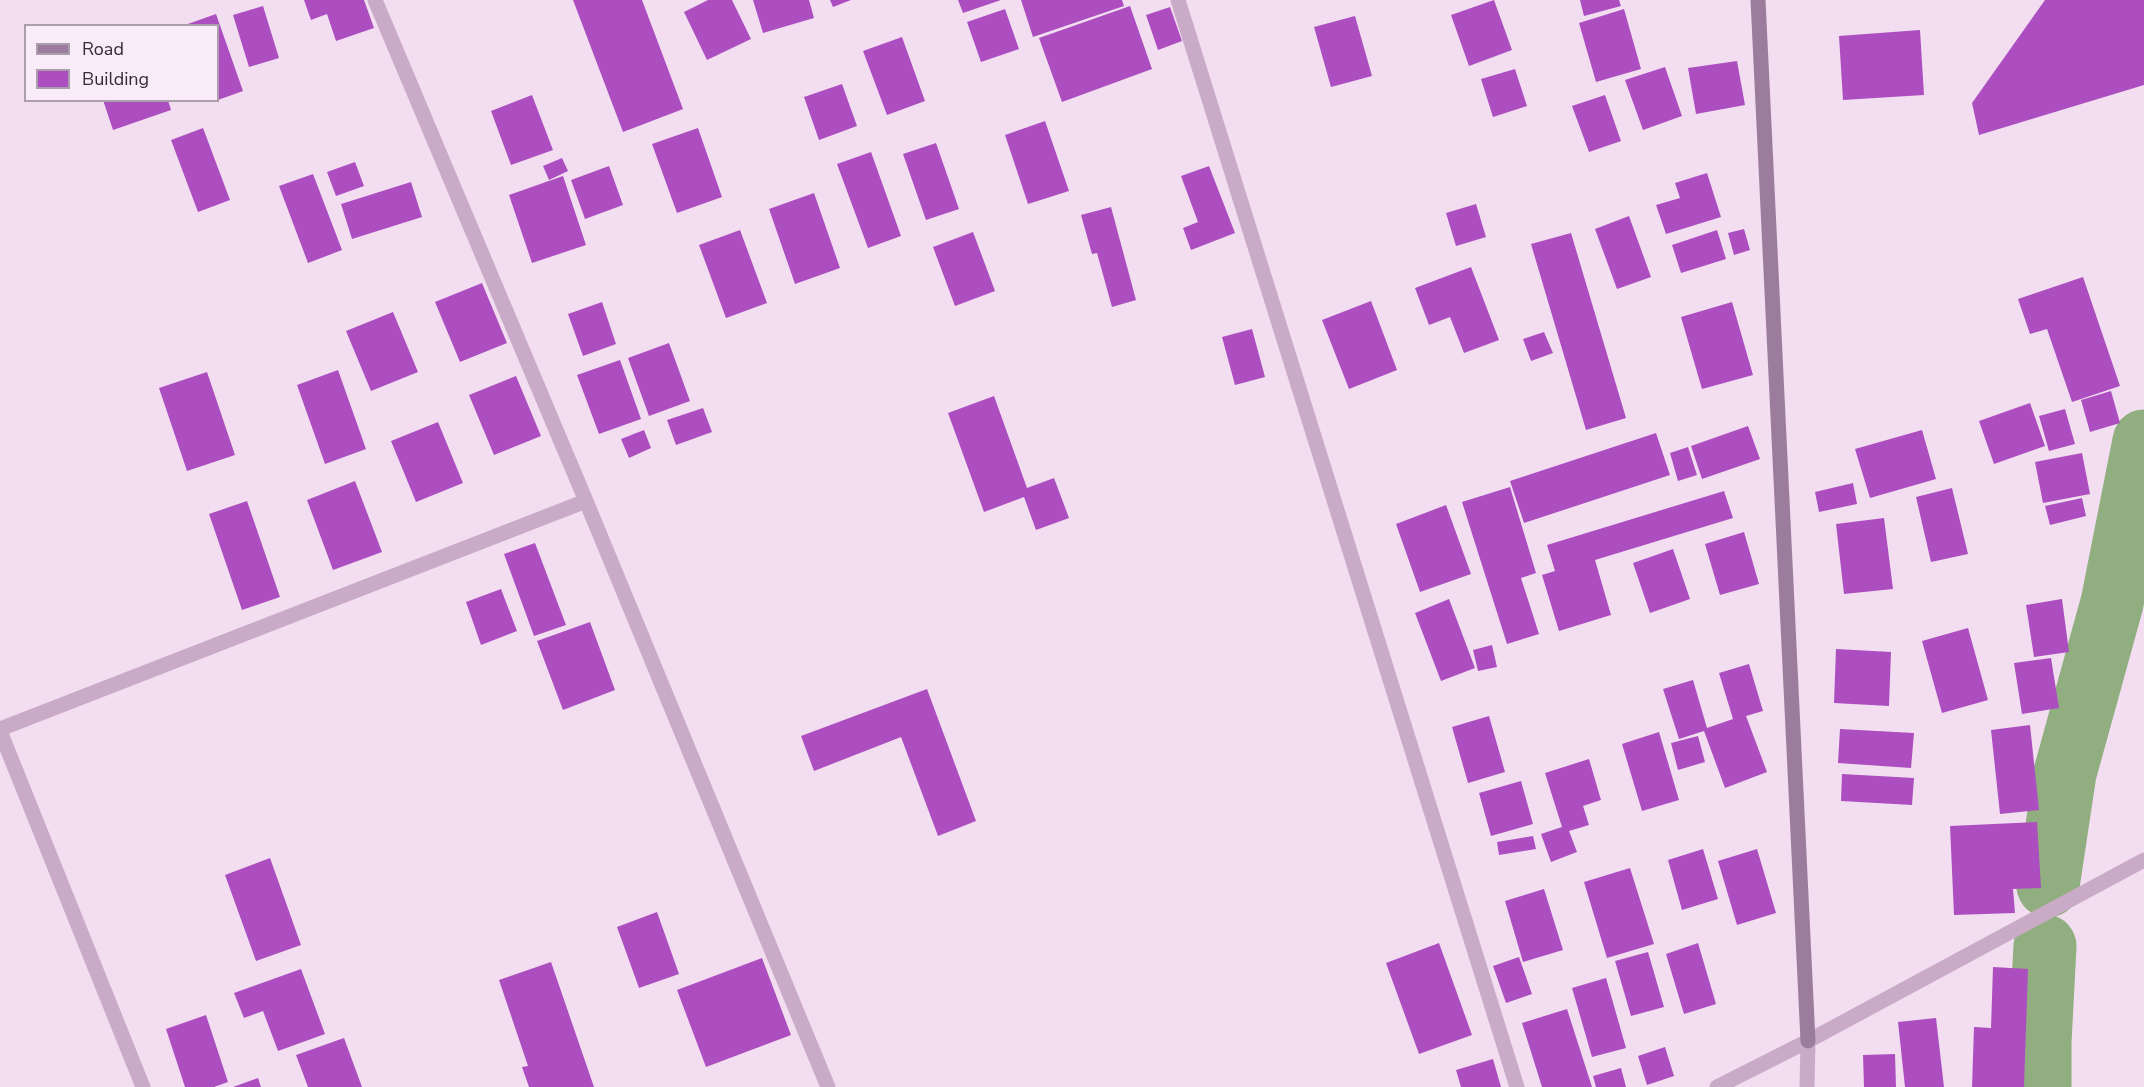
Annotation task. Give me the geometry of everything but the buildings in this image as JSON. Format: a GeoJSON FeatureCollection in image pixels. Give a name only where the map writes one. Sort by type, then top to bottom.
{"type":"FeatureCollection","features":[{"type":"Feature","properties":{"kind":"street"},"geometry":{"type":"LineString","coordinates":[[375,0],[586,501],[828,1087]]}},
{"type":"Feature","properties":{"kind":"street"},"geometry":{"type":"LineString","coordinates":[[1178,0],[1517,1087]]}},
{"type":"Feature","properties":{"kind":"street"},"geometry":{"type":"LineString","coordinates":[[1758,0],[1808,1041],[1807,1087]]}},
{"type":"Feature","properties":{"kind":"street"},"geometry":{"type":"LineString","coordinates":[[143,1087],[0,730],[586,501]]}},
{"type":"Feature","properties":{"kind":"street"},"geometry":{"type":"LineString","coordinates":[[1717,1087],[1808,1041],[2144,860]]}},
{"type":"Feature","properties":{"kind":"waterway"},"geometry":{"type":"LineString","coordinates":[[2048,886],[2065,773],[2112,603],[2144,441]]}},
{"type":"Feature","properties":{"kind":"waterway"},"geometry":{"type":"LineString","coordinates":[[2040,1087],[2045,946]]}}]}
